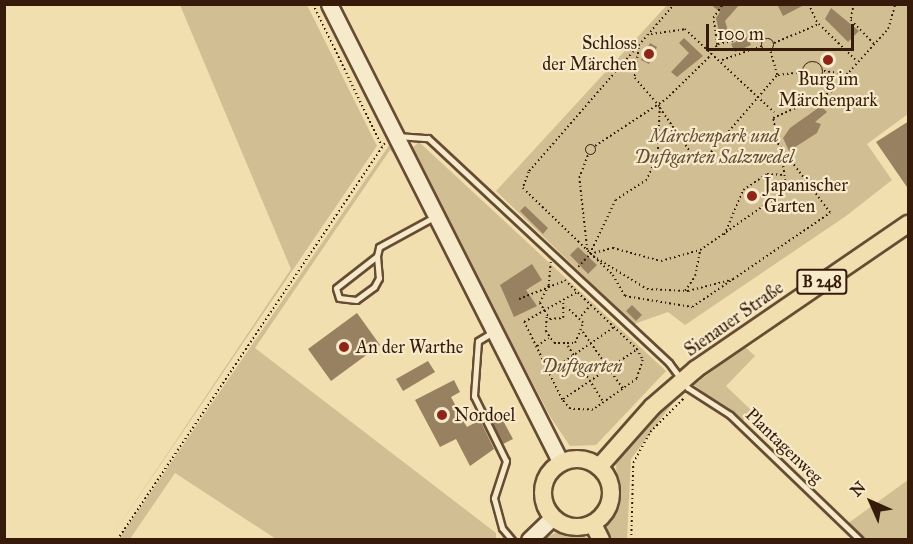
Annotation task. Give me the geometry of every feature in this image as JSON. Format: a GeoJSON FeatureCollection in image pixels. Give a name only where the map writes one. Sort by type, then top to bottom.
{"type":"FeatureCollection","features":[{"type":"Feature","properties":{"kind":"main road"},"geometry":{"type":"LineString","coordinates":[[329,4],[561,463]]}},
{"type":"Feature","properties":{"kind":"main road","name":"Sienauer Straße"},"geometry":{"type":"LineString","coordinates":[[599,467],[687,385],[909,224]]}},
{"type":"Feature","properties":{"kind":"main road"},"geometry":{"type":"LineString","coordinates":[[581,459],[599,467],[610,483],[610,502],[593,524],[572,527],[553,518],[543,488],[561,463],[581,459]]}},
{"type":"Feature","properties":{"kind":"main road"},"geometry":{"type":"LineString","coordinates":[[531,538],[553,518]]}},
{"type":"Feature","properties":{"kind":"main road"},"geometry":{"type":"LineString","coordinates":[[593,524],[601,540]]}},
{"type":"Feature","properties":{"kind":"lane","name":"Plantagenweg"},"geometry":{"type":"LineString","coordinates":[[396,136],[428,138],[687,385],[730,415],[860,540]]}},
{"type":"Feature","properties":{"kind":"lane"},"geometry":{"type":"LineString","coordinates":[[377,256],[336,288],[339,298],[356,300],[374,287],[379,278],[377,256],[379,247],[437,216]]}},
{"type":"Feature","properties":{"kind":"lane"},"geometry":{"type":"LineString","coordinates":[[494,331],[478,341],[474,396],[506,461],[494,498],[502,528],[513,540]]}},
{"type":"Feature","properties":{"kind":"path"},"geometry":{"type":"LineString","coordinates":[[313,4],[382,146]]}},
{"type":"Feature","properties":{"kind":"path"},"geometry":{"type":"LineString","coordinates":[[650,34],[685,29],[760,95],[775,113],[773,131],[781,148],[830,213],[692,307],[636,302],[617,290],[613,276],[525,194],[524,179],[675,4]]}},
{"type":"Feature","properties":{"kind":"path"},"geometry":{"type":"LineString","coordinates":[[717,45],[713,18],[723,4]]}},
{"type":"Feature","properties":{"kind":"path"},"geometry":{"type":"LineString","coordinates":[[809,4],[819,24],[858,62]]}},
{"type":"Feature","properties":{"kind":"path"},"geometry":{"type":"LineString","coordinates":[[854,4],[851,20],[874,44]]}},
{"type":"Feature","properties":{"kind":"path"},"geometry":{"type":"LineString","coordinates":[[775,113],[826,96],[848,74],[894,18],[895,4]]}},
{"type":"Feature","properties":{"kind":"path"},"geometry":{"type":"LineString","coordinates":[[777,75],[770,50],[774,42],[819,24]]}},
{"type":"Feature","properties":{"kind":"path"},"geometry":{"type":"LineString","coordinates":[[722,60],[762,46],[767,38],[774,42]]}},
{"type":"Feature","properties":{"kind":"path"},"geometry":{"type":"LineString","coordinates":[[587,251],[579,178],[588,154],[588,146],[595,146],[658,104],[717,45],[739,40]]}},
{"type":"Feature","properties":{"kind":"path"},"geometry":{"type":"LineString","coordinates":[[762,46],[770,50]]}},
{"type":"Feature","properties":{"kind":"path"},"geometry":{"type":"LineString","coordinates":[[639,47],[635,78],[658,104],[700,162],[777,75],[803,72],[815,62],[823,72],[848,74]]}},
{"type":"Feature","properties":{"kind":"path"},"geometry":{"type":"LineString","coordinates":[[803,72],[813,82],[823,72]]}},
{"type":"Feature","properties":{"kind":"path"},"geometry":{"type":"LineString","coordinates":[[519,299],[548,289],[565,280],[591,255],[616,200],[652,172],[660,144],[660,107]]}},
{"type":"Feature","properties":{"kind":"path"},"geometry":{"type":"LineString","coordinates":[[117,540],[382,146],[396,136]]}},
{"type":"Feature","properties":{"kind":"path"},"geometry":{"type":"LineString","coordinates":[[588,154],[596,153],[595,146]]}},
{"type":"Feature","properties":{"kind":"path"},"geometry":{"type":"LineString","coordinates":[[591,255],[612,248],[661,261],[700,250],[780,197],[788,185],[781,148]]}},
{"type":"Feature","properties":{"kind":"path"},"geometry":{"type":"LineString","coordinates":[[724,236],[743,190],[767,174],[786,175]]}},
{"type":"Feature","properties":{"kind":"path"},"geometry":{"type":"LineString","coordinates":[[685,291],[695,276],[700,250]]}},
{"type":"Feature","properties":{"kind":"path"},"geometry":{"type":"LineString","coordinates":[[591,255],[633,284],[685,291],[735,279]]}},
{"type":"Feature","properties":{"kind":"path"},"geometry":{"type":"LineString","coordinates":[[548,338],[547,316],[540,301],[548,289],[548,266],[554,258]]}},
{"type":"Feature","properties":{"kind":"path"},"geometry":{"type":"LineString","coordinates":[[565,280],[637,349],[643,368],[624,391],[604,404],[581,410],[562,400],[524,322],[577,292]]}},
{"type":"Feature","properties":{"kind":"path"},"geometry":{"type":"LineString","coordinates":[[563,300],[566,307],[580,317],[583,332],[624,391]]}},
{"type":"Feature","properties":{"kind":"path"},"geometry":{"type":"LineString","coordinates":[[580,317],[591,305]]}},
{"type":"Feature","properties":{"kind":"path"},"geometry":{"type":"LineString","coordinates":[[547,316],[560,320],[566,307]]}},
{"type":"Feature","properties":{"kind":"path"},"geometry":{"type":"LineString","coordinates":[[549,372],[614,327]]}},
{"type":"Feature","properties":{"kind":"path"},"geometry":{"type":"LineString","coordinates":[[568,346],[583,332]]}},
{"type":"Feature","properties":{"kind":"path"},"geometry":{"type":"LineString","coordinates":[[536,346],[548,338]]}},
{"type":"Feature","properties":{"kind":"path"},"geometry":{"type":"LineString","coordinates":[[548,338],[568,346],[604,404]]}},
{"type":"Feature","properties":{"kind":"path"},"geometry":{"type":"LineString","coordinates":[[562,400],[637,349]]}},
{"type":"Feature","properties":{"kind":"path"},"geometry":{"type":"LineString","coordinates":[[631,540],[633,463],[650,432],[687,385]]}},
{"type":"Feature","properties":{"kind":"green space"},"geometry":{"type":"Polygon","coordinates":[[[180,5],[307,5],[377,146],[110,539],[291,269],[180,5]]]}},
{"type":"Feature","properties":{"kind":"green space","name":"Märchenpark und Duftgarten Salzwedel"},"geometry":{"type":"Polygon","coordinates":[[[667,5],[908,5],[908,114],[867,144],[892,180],[846,216],[685,325],[668,312],[634,324],[496,191],[667,5]]]}},
{"type":"Feature","properties":{"kind":"green space"},"geometry":{"type":"Polygon","coordinates":[[[392,141],[404,165],[390,150],[255,348],[496,533],[496,539],[276,539],[175,473],[130,539],[118,540],[392,141]]]}},
{"type":"Feature","properties":{"kind":"green space","name":"Duftgarten"},"geometry":{"type":"Polygon","coordinates":[[[419,142],[666,371],[596,445],[570,446],[551,418],[410,150],[419,142]]]}},
{"type":"Feature","properties":{"kind":"green space"},"geometry":{"type":"Polygon","coordinates":[[[744,346],[755,356],[726,386],[751,410],[742,422],[694,385],[744,346]]]}},
{"type":"Feature","properties":{"kind":"green space"},"geometry":{"type":"Polygon","coordinates":[[[681,392],[631,459],[627,539],[609,539],[606,526],[617,496],[616,460],[641,427],[681,392]]]}},
{"type":"Feature","properties":{"kind":"green space"},"geometry":{"type":"Polygon","coordinates":[[[908,480],[908,539],[863,539],[847,524],[908,480]]]}},
{"type":"Feature","properties":{"kind":"green space"},"geometry":{"type":"Polygon","coordinates":[[[561,530],[576,533],[589,539],[543,539],[561,530]]]}},
{"type":"Feature","properties":{"kind":"building"},"geometry":{"type":"Polygon","coordinates":[[[710,4],[740,4],[725,21],[729,34],[720,36],[716,18],[720,12],[710,4]]]}},
{"type":"Feature","properties":{"kind":"building"},"geometry":{"type":"Polygon","coordinates":[[[777,4],[806,4],[783,16],[777,4]]]}},
{"type":"Feature","properties":{"kind":"building"},"geometry":{"type":"Polygon","coordinates":[[[831,8],[859,31],[848,42],[825,19],[831,8]]]}},
{"type":"Feature","properties":{"kind":"building"},"geometry":{"type":"Polygon","coordinates":[[[747,37],[751,45],[735,52],[731,44],[747,37]]]}},
{"type":"Feature","properties":{"kind":"building"},"geometry":{"type":"Polygon","coordinates":[[[684,38],[703,56],[677,77],[671,72],[689,53],[679,43],[684,38]]]}},
{"type":"Feature","properties":{"kind":"building","name":"Schloss der Märchen"},"geometry":{"type":"Polygon","coordinates":[[[650,43],[657,47],[649,64],[641,60],[650,43]]]}},
{"type":"Feature","properties":{"kind":"building"},"geometry":{"type":"Polygon","coordinates":[[[821,106],[827,112],[815,122],[821,124],[817,133],[789,151],[783,138],[790,128],[821,106]]]}},
{"type":"Feature","properties":{"kind":"building"},"geometry":{"type":"Polygon","coordinates":[[[909,121],[909,190],[876,142],[909,121]]]}},
{"type":"Feature","properties":{"kind":"building"},"geometry":{"type":"Polygon","coordinates":[[[525,206],[548,228],[543,234],[520,211],[525,206]]]}},
{"type":"Feature","properties":{"kind":"building"},"geometry":{"type":"Polygon","coordinates":[[[578,247],[597,265],[588,274],[570,255],[578,247]]]}},
{"type":"Feature","properties":{"kind":"building"},"geometry":{"type":"Polygon","coordinates":[[[532,264],[542,280],[526,290],[537,306],[514,317],[500,285],[532,264]]]}},
{"type":"Feature","properties":{"kind":"building"},"geometry":{"type":"Polygon","coordinates":[[[632,305],[642,315],[636,321],[626,311],[632,305]]]}},
{"type":"Feature","properties":{"kind":"building","name":"An der Warthe"},"geometry":{"type":"Polygon","coordinates":[[[357,313],[380,345],[331,381],[308,349],[357,313]]]}},
{"type":"Feature","properties":{"kind":"building"},"geometry":{"type":"Polygon","coordinates":[[[428,361],[435,372],[403,391],[396,379],[428,361]]]}},
{"type":"Feature","properties":{"kind":"building","name":"Nordoel"},"geometry":{"type":"Polygon","coordinates":[[[454,380],[460,392],[451,397],[467,427],[480,420],[494,449],[470,466],[456,439],[440,447],[415,400],[454,380]]]}},
{"type":"Feature","properties":{"kind":"building"},"geometry":{"type":"Polygon","coordinates":[[[498,411],[513,439],[503,444],[489,416],[498,411]]]}},
{"type":"Feature","properties":{"kind":"place","name":"Schloss der Märchen"},"geometry":{"type":"Point","coordinates":[649,54]}},
{"type":"Feature","properties":{"kind":"place","name":"Burg im Märchenpark"},"geometry":{"type":"Point","coordinates":[828,60]}},
{"type":"Feature","properties":{"kind":"place","name":"Japanischer Garten"},"geometry":{"type":"Point","coordinates":[752,196]}},
{"type":"Feature","properties":{"kind":"place","name":"An der Warthe"},"geometry":{"type":"Point","coordinates":[344,347]}},
{"type":"Feature","properties":{"kind":"place","name":"Nordoel"},"geometry":{"type":"Point","coordinates":[442,415]}}]}
